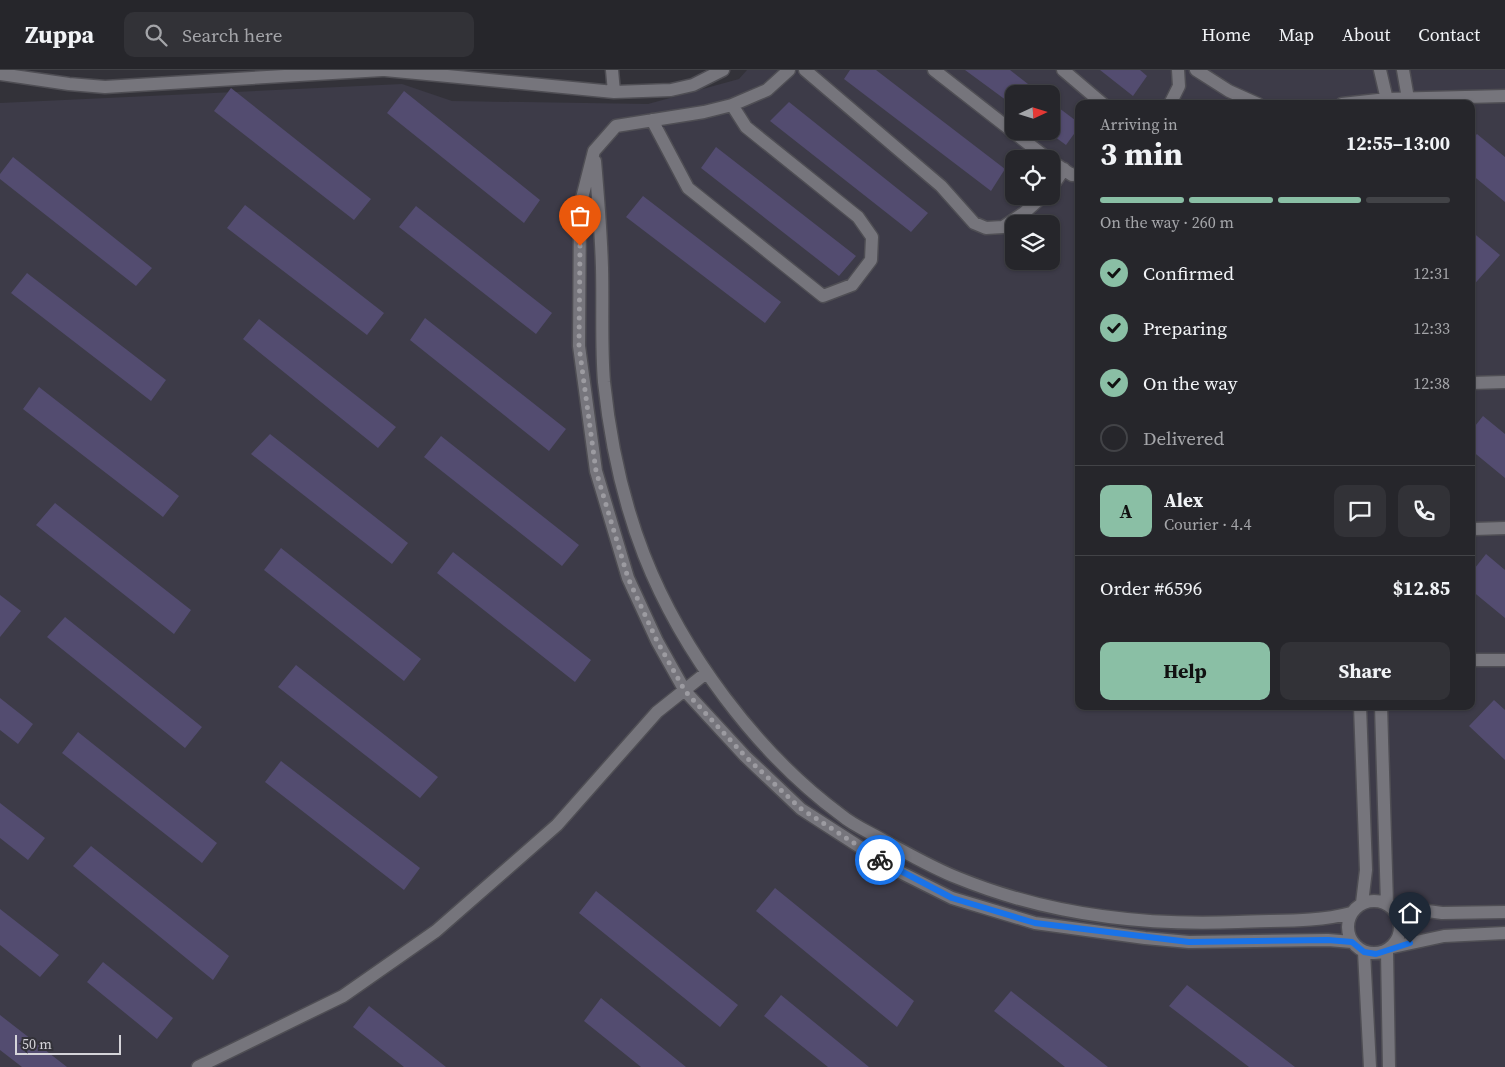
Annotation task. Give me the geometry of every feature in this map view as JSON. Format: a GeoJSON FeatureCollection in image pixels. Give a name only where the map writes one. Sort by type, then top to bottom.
{"type":"FeatureCollection","features":[{"type":"Feature","properties":{"kind":"street"},"geometry":{"type":"LineString","coordinates":[[0,74],[105,87],[193,76],[383,70],[506,76],[614,92],[671,90],[693,86],[724,70]]}},
{"type":"Feature","properties":{"kind":"street"},"geometry":{"type":"LineString","coordinates":[[612,70],[614,92]]}},
{"type":"Feature","properties":{"kind":"street"},"geometry":{"type":"LineString","coordinates":[[789,70],[767,90],[732,105],[616,126],[594,151],[580,206],[579,346],[596,471],[628,578],[657,641],[685,691],[745,756],[800,808],[894,869],[952,898],[1035,923],[1189,942],[1328,940],[1352,942]]}},
{"type":"Feature","properties":{"kind":"street"},"geometry":{"type":"LineString","coordinates":[[805,70],[941,186],[974,223],[986,228],[1003,227],[1033,205]]}},
{"type":"Feature","properties":{"kind":"street"},"geometry":{"type":"LineString","coordinates":[[934,70],[1037,150]]}},
{"type":"Feature","properties":{"kind":"street"},"geometry":{"type":"LineString","coordinates":[[1063,70],[1098,100]]}},
{"type":"Feature","properties":{"kind":"street"},"geometry":{"type":"LineString","coordinates":[[1172,100],[1179,86],[1178,70]]}},
{"type":"Feature","properties":{"kind":"street"},"geometry":{"type":"LineString","coordinates":[[1196,70],[1229,91],[1249,100]]}},
{"type":"Feature","properties":{"kind":"street"},"geometry":{"type":"LineString","coordinates":[[1380,70],[1388,100]]}},
{"type":"Feature","properties":{"kind":"street"},"geometry":{"type":"LineString","coordinates":[[1403,70],[1409,100]]}},
{"type":"Feature","properties":{"kind":"street"},"geometry":{"type":"LineString","coordinates":[[1428,100],[1505,96]]}},
{"type":"Feature","properties":{"kind":"street"},"geometry":{"type":"LineString","coordinates":[[652,120],[688,188],[823,296],[852,285],[871,260],[872,236],[858,217],[746,127],[732,105]]}},
{"type":"Feature","properties":{"kind":"street"},"geometry":{"type":"LineString","coordinates":[[594,151],[600,215],[604,381],[612,441],[644,555],[674,619],[706,673],[776,760],[842,817],[958,878],[1039,904],[1150,923],[1189,924],[1326,920],[1351,913],[1362,903],[1377,900],[1389,905],[1442,913],[1505,912]]}},
{"type":"Feature","properties":{"kind":"street"},"geometry":{"type":"LineString","coordinates":[[1060,167],[1072,175],[1075,175]]}},
{"type":"Feature","properties":{"kind":"street"},"geometry":{"type":"LineString","coordinates":[[1060,176],[1064,170]]}},
{"type":"Feature","properties":{"kind":"street"},"geometry":{"type":"LineString","coordinates":[[1475,383],[1505,382]]}},
{"type":"Feature","properties":{"kind":"street"},"geometry":{"type":"LineString","coordinates":[[1475,529],[1505,528]]}},
{"type":"Feature","properties":{"kind":"street"},"geometry":{"type":"LineString","coordinates":[[1475,660],[1505,660]]}},
{"type":"Feature","properties":{"kind":"street"},"geometry":{"type":"LineString","coordinates":[[198,1067],[210,1063],[343,996],[436,931],[557,825],[656,712],[706,673]]}},
{"type":"Feature","properties":{"kind":"street"},"geometry":{"type":"LineString","coordinates":[[1360,710],[1366,870],[1362,903]]}},
{"type":"Feature","properties":{"kind":"street"},"geometry":{"type":"LineString","coordinates":[[1381,710],[1389,905],[1400,919],[1400,934],[1390,949],[1389,1067]]}},
{"type":"Feature","properties":{"kind":"street"},"geometry":{"type":"LineString","coordinates":[[952,898],[958,878]]}},
{"type":"Feature","properties":{"kind":"street"},"geometry":{"type":"LineString","coordinates":[[1351,913],[1348,928],[1352,942],[1364,952],[1376,954],[1444,936],[1505,932]]}},
{"type":"Feature","properties":{"kind":"street"},"geometry":{"type":"LineString","coordinates":[[1189,924],[1189,942]]}},
{"type":"Feature","properties":{"kind":"street"},"geometry":{"type":"LineString","coordinates":[[1364,952],[1370,1067]]}},
{"type":"Feature","properties":{"kind":"shaded area"},"geometry":{"type":"Polygon","coordinates":[[[747,70],[1505,70],[1505,1067],[0,1067],[0,103],[402,84],[452,101],[648,104],[739,79],[747,70]]]}},
{"type":"Feature","properties":{"kind":"building"},"geometry":{"type":"Polygon","coordinates":[[[850,70],[876,70],[1005,169],[991,191],[844,79],[850,70]]]}},
{"type":"Feature","properties":{"kind":"building"},"geometry":{"type":"Polygon","coordinates":[[[965,70],[1010,70],[1029,85],[1005,85],[1005,99],[965,70]]]}},
{"type":"Feature","properties":{"kind":"building"},"geometry":{"type":"Polygon","coordinates":[[[1100,70],[1140,70],[1147,76],[1133,96],[1100,70]]]}},
{"type":"Feature","properties":{"kind":"building"},"geometry":{"type":"Polygon","coordinates":[[[231,88],[371,199],[354,220],[214,111],[231,88]]]}},
{"type":"Feature","properties":{"kind":"building"},"geometry":{"type":"Polygon","coordinates":[[[404,91],[540,200],[524,223],[387,113],[404,91]]]}},
{"type":"Feature","properties":{"kind":"building"},"geometry":{"type":"Polygon","coordinates":[[[789,102],[928,213],[911,232],[770,121],[789,102]]]}},
{"type":"Feature","properties":{"kind":"building"},"geometry":{"type":"Polygon","coordinates":[[[1060,109],[1075,120],[1075,133],[1066,145],[1059,140],[1060,109]]]}},
{"type":"Feature","properties":{"kind":"building"},"geometry":{"type":"Polygon","coordinates":[[[1477,134],[1505,157],[1505,202],[1475,177],[1475,136],[1477,134]]]}},
{"type":"Feature","properties":{"kind":"building"},"geometry":{"type":"Polygon","coordinates":[[[716,147],[856,256],[839,276],[701,168],[716,147]]]}},
{"type":"Feature","properties":{"kind":"building"},"geometry":{"type":"Polygon","coordinates":[[[13,157],[152,268],[136,286],[0,179],[0,174],[13,157]]]}},
{"type":"Feature","properties":{"kind":"building"},"geometry":{"type":"Polygon","coordinates":[[[643,196],[781,302],[765,323],[626,217],[643,196]]]}},
{"type":"Feature","properties":{"kind":"building"},"geometry":{"type":"Polygon","coordinates":[[[245,205],[384,313],[367,335],[227,228],[245,205]]]}},
{"type":"Feature","properties":{"kind":"building"},"geometry":{"type":"Polygon","coordinates":[[[416,206],[552,313],[536,334],[399,227],[416,206]]]}},
{"type":"Feature","properties":{"kind":"building"},"geometry":{"type":"Polygon","coordinates":[[[1475,234],[1500,255],[1475,283],[1475,234]]]}},
{"type":"Feature","properties":{"kind":"building"},"geometry":{"type":"Polygon","coordinates":[[[27,273],[166,380],[151,401],[11,293],[27,273]]]}},
{"type":"Feature","properties":{"kind":"building"},"geometry":{"type":"Polygon","coordinates":[[[425,318],[566,429],[549,451],[410,340],[425,318]]]}},
{"type":"Feature","properties":{"kind":"building"},"geometry":{"type":"Polygon","coordinates":[[[259,319],[396,427],[378,448],[243,339],[259,319]]]}},
{"type":"Feature","properties":{"kind":"building"},"geometry":{"type":"Polygon","coordinates":[[[39,387],[179,496],[163,517],[23,409],[39,387]]]}},
{"type":"Feature","properties":{"kind":"building"},"geometry":{"type":"Polygon","coordinates":[[[1483,416],[1505,434],[1505,478],[1475,453],[1475,426],[1483,416]]]}},
{"type":"Feature","properties":{"kind":"building"},"geometry":{"type":"Polygon","coordinates":[[[270,434],[408,543],[392,564],[251,454],[270,434]]]}},
{"type":"Feature","properties":{"kind":"building"},"geometry":{"type":"Polygon","coordinates":[[[441,436],[579,545],[562,566],[424,457],[441,436]]]}},
{"type":"Feature","properties":{"kind":"building"},"geometry":{"type":"Polygon","coordinates":[[[55,503],[191,610],[174,634],[36,525],[55,503]]]}},
{"type":"Feature","properties":{"kind":"building"},"geometry":{"type":"Polygon","coordinates":[[[281,548],[421,659],[404,681],[264,570],[281,548]]]}},
{"type":"Feature","properties":{"kind":"building"},"geometry":{"type":"Polygon","coordinates":[[[453,552],[591,660],[575,682],[437,573],[453,552]]]}},
{"type":"Feature","properties":{"kind":"building"},"geometry":{"type":"Polygon","coordinates":[[[1486,554],[1505,570],[1505,618],[1475,593],[1475,568],[1486,554]]]}},
{"type":"Feature","properties":{"kind":"building"},"geometry":{"type":"Polygon","coordinates":[[[0,595],[21,611],[0,637],[0,595]]]}},
{"type":"Feature","properties":{"kind":"building"},"geometry":{"type":"Polygon","coordinates":[[[65,617],[202,727],[185,748],[47,637],[65,617]]]}},
{"type":"Feature","properties":{"kind":"building"},"geometry":{"type":"Polygon","coordinates":[[[296,665],[438,777],[420,798],[278,687],[296,665]]]}},
{"type":"Feature","properties":{"kind":"building"},"geometry":{"type":"Polygon","coordinates":[[[0,698],[33,724],[18,744],[0,730],[0,698]]]}},
{"type":"Feature","properties":{"kind":"building"},"geometry":{"type":"Polygon","coordinates":[[[1494,700],[1505,710],[1505,760],[1469,726],[1494,700]]]}},
{"type":"Feature","properties":{"kind":"building"},"geometry":{"type":"Polygon","coordinates":[[[78,732],[217,843],[202,863],[62,753],[78,732]]]}},
{"type":"Feature","properties":{"kind":"building"},"geometry":{"type":"Polygon","coordinates":[[[281,761],[420,868],[404,890],[265,782],[281,761]]]}},
{"type":"Feature","properties":{"kind":"building"},"geometry":{"type":"Polygon","coordinates":[[[0,803],[45,838],[28,860],[0,838],[0,803]]]}},
{"type":"Feature","properties":{"kind":"building"},"geometry":{"type":"Polygon","coordinates":[[[91,846],[229,956],[213,980],[73,866],[91,846]]]}},
{"type":"Feature","properties":{"kind":"building"},"geometry":{"type":"Polygon","coordinates":[[[775,888],[914,1001],[897,1027],[756,911],[775,888]]]}},
{"type":"Feature","properties":{"kind":"building"},"geometry":{"type":"Polygon","coordinates":[[[596,891],[738,1005],[720,1027],[579,913],[596,891]]]}},
{"type":"Feature","properties":{"kind":"building"},"geometry":{"type":"Polygon","coordinates":[[[0,909],[59,955],[40,977],[0,945],[0,909]]]}},
{"type":"Feature","properties":{"kind":"building"},"geometry":{"type":"Polygon","coordinates":[[[103,962],[173,1018],[157,1039],[87,982],[103,962]]]}},
{"type":"Feature","properties":{"kind":"building"},"geometry":{"type":"Polygon","coordinates":[[[1187,985],[1295,1067],[1249,1067],[1169,1006],[1187,985]]]}},
{"type":"Feature","properties":{"kind":"building"},"geometry":{"type":"Polygon","coordinates":[[[1011,991],[1108,1067],[1065,1067],[994,1011],[1011,991]]]}},
{"type":"Feature","properties":{"kind":"building"},"geometry":{"type":"Polygon","coordinates":[[[781,995],[869,1067],[828,1067],[764,1016],[781,995]]]}},
{"type":"Feature","properties":{"kind":"building"},"geometry":{"type":"Polygon","coordinates":[[[601,998],[686,1067],[641,1067],[584,1021],[601,998]]]}},
{"type":"Feature","properties":{"kind":"building"},"geometry":{"type":"Polygon","coordinates":[[[369,1006],[446,1067],[404,1067],[353,1027],[369,1006]]]}},
{"type":"Feature","properties":{"kind":"building"},"geometry":{"type":"Polygon","coordinates":[[[0,1015],[67,1067],[22,1067],[0,1050],[0,1015]]]}},
{"type":"Feature","properties":{"kind":"way so far"},"geometry":{"type":"LineString","coordinates":[[580,246],[579,346],[596,471],[628,578],[657,641],[685,691],[745,756],[800,808],[880,860]]}},
{"type":"Feature","properties":{"kind":"route"},"geometry":{"type":"LineString","coordinates":[[880,860],[952,898],[1035,923],[1189,942],[1328,940],[1352,942],[1364,952],[1376,954],[1387,951],[1392,947],[1410,943]]}}]}
